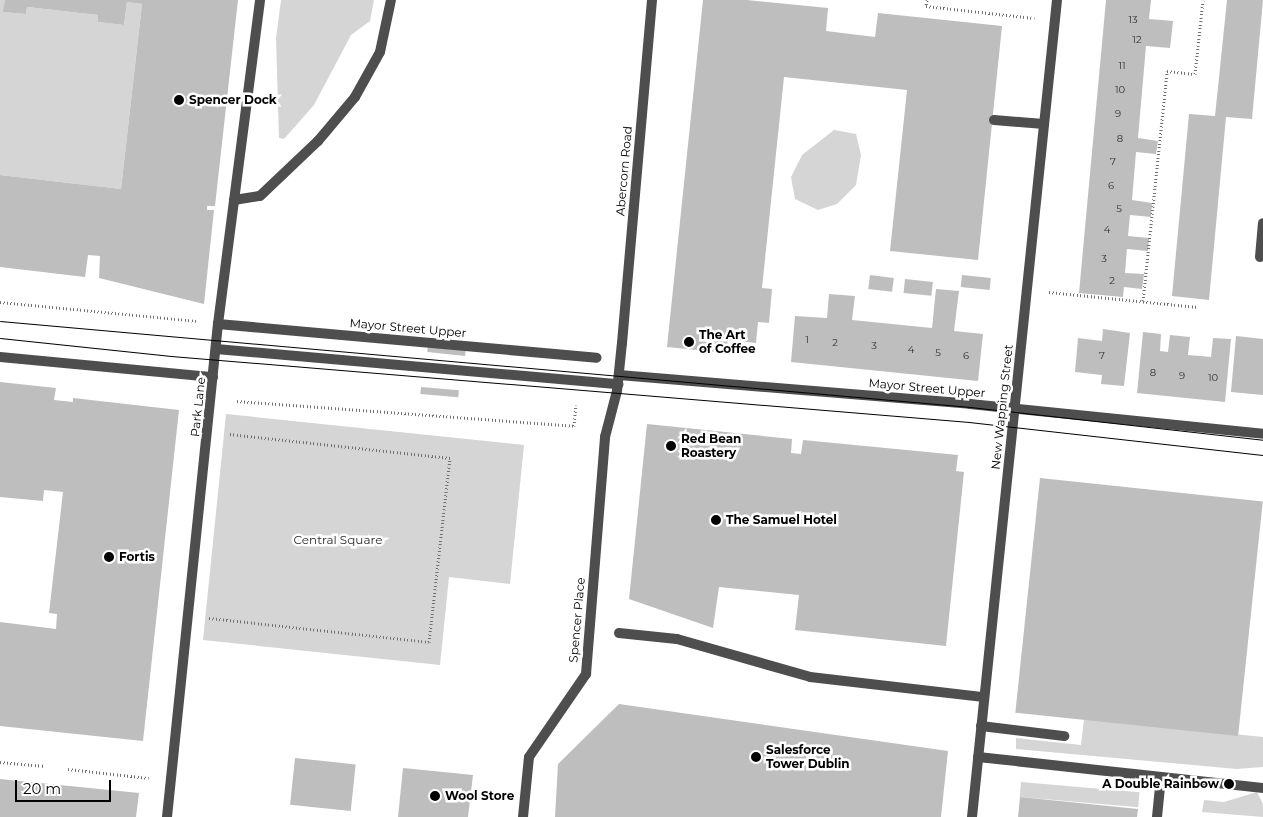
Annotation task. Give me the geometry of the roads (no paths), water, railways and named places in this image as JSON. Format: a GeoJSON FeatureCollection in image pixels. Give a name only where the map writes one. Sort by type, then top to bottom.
{"type":"FeatureCollection","features":[{"type":"Feature","properties":{"kind":"street","name":"Park Lane"},"geometry":{"type":"LineString","coordinates":[[167,817],[218,324],[260,0]]}},
{"type":"Feature","properties":{"kind":"street"},"geometry":{"type":"LineString","coordinates":[[234,200],[260,196],[318,140],[355,97],[380,52],[391,0]]}},
{"type":"Feature","properties":{"kind":"street","name":"Abercorn Road"},"geometry":{"type":"LineString","coordinates":[[618,380],[652,0]]}},
{"type":"Feature","properties":{"kind":"street","name":"New Wapping Street"},"geometry":{"type":"LineString","coordinates":[[972,817],[1057,0]]}},
{"type":"Feature","properties":{"kind":"street"},"geometry":{"type":"LineString","coordinates":[[994,120],[1044,124]]}},
{"type":"Feature","properties":{"kind":"street"},"geometry":{"type":"LineString","coordinates":[[1260,257],[1263,223]]}},
{"type":"Feature","properties":{"kind":"street","name":"Mayor Street Upper"},"geometry":{"type":"LineString","coordinates":[[218,324],[596,358]]}},
{"type":"Feature","properties":{"kind":"street","name":"Mayor Street Upper"},"geometry":{"type":"LineString","coordinates":[[216,349],[1015,408],[1263,434]]}},
{"type":"Feature","properties":{"kind":"street"},"geometry":{"type":"LineString","coordinates":[[0,356],[213,377]]}},
{"type":"Feature","properties":{"kind":"street","name":"Spencer Place"},"geometry":{"type":"LineString","coordinates":[[523,817],[529,757],[586,674],[605,436],[613,409],[618,380]]}},
{"type":"Feature","properties":{"kind":"street"},"geometry":{"type":"LineString","coordinates":[[619,634],[677,639],[810,677],[984,697]]}},
{"type":"Feature","properties":{"kind":"street"},"geometry":{"type":"LineString","coordinates":[[981,726],[1064,736]]}},
{"type":"Feature","properties":{"kind":"street"},"geometry":{"type":"LineString","coordinates":[[978,757],[1263,788]]}},
{"type":"Feature","properties":{"kind":"street"},"geometry":{"type":"LineString","coordinates":[[1157,817],[1161,777]]}},
{"type":"Feature","properties":{"kind":"tram line"},"geometry":{"type":"LineString","coordinates":[[0,321],[970,407],[1263,440]]}},
{"type":"Feature","properties":{"kind":"tram line"},"geometry":{"type":"LineString","coordinates":[[0,338],[171,356],[969,422],[1263,455]]}},
{"type":"Feature","properties":{"kind":"place","name":"Spencer Dock"},"geometry":{"type":"Point","coordinates":[179,100]}},
{"type":"Feature","properties":{"kind":"place","name":"The Art of Coffee"},"geometry":{"type":"Point","coordinates":[689,342]}},
{"type":"Feature","properties":{"kind":"place","name":"Red Bean Roastery"},"geometry":{"type":"Point","coordinates":[671,446]}},
{"type":"Feature","properties":{"kind":"place","name":"The Samuel Hotel"},"geometry":{"type":"Point","coordinates":[716,520]}},
{"type":"Feature","properties":{"kind":"place","name":"Fortis"},"geometry":{"type":"Point","coordinates":[109,557]}},
{"type":"Feature","properties":{"kind":"place","name":"Salesforce Tower Dublin"},"geometry":{"type":"Point","coordinates":[756,757]}},
{"type":"Feature","properties":{"kind":"place","name":"A Double Rainbow"},"geometry":{"type":"Point","coordinates":[1229,784]}},
{"type":"Feature","properties":{"kind":"place","name":"Wool Store"},"geometry":{"type":"Point","coordinates":[435,796]}},
{"type":"Feature","properties":{"kind":"park label","name":"Central Square"},"geometry":{"type":"Point","coordinates":[338,540]}}]}
